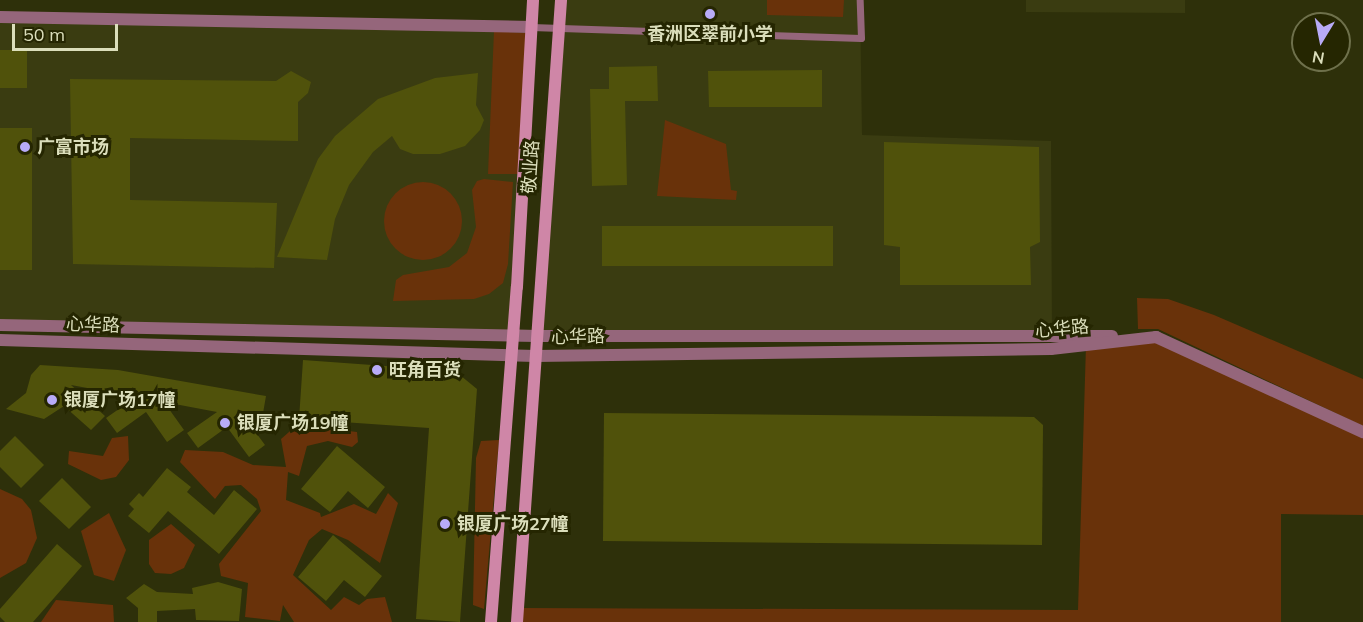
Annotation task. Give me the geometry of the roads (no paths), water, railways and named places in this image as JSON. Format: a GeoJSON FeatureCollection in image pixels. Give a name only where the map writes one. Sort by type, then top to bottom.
{"type":"FeatureCollection","features":[{"type":"Feature","properties":{"kind":"main road","name":"敬业路"},"geometry":{"type":"LineString","coordinates":[[512,355],[533,0]]}},
{"type":"Feature","properties":{"kind":"main road","name":"敬业路"},"geometry":{"type":"LineString","coordinates":[[536,356],[561,0]]}},
{"type":"Feature","properties":{"kind":"main road"},"geometry":{"type":"LineString","coordinates":[[491,622],[512,355]]}},
{"type":"Feature","properties":{"kind":"main road"},"geometry":{"type":"LineString","coordinates":[[517,622],[536,356]]}},
{"type":"Feature","properties":{"kind":"street"},"geometry":{"type":"LineString","coordinates":[[0,17],[531,27]]}},
{"type":"Feature","properties":{"kind":"street","name":"心华路"},"geometry":{"type":"LineString","coordinates":[[0,326],[513,336],[1156,337],[1363,432]]}},
{"type":"Feature","properties":{"kind":"street"},"geometry":{"type":"LineString","coordinates":[[290,333],[290,350]]}},
{"type":"Feature","properties":{"kind":"street","name":"心华路"},"geometry":{"type":"LineString","coordinates":[[0,340],[536,356],[1051,349],[1156,337]]}},
{"type":"Feature","properties":{"kind":"lane"},"geometry":{"type":"LineString","coordinates":[[531,27],[861,38],[860,0]]}},
{"type":"Feature","properties":{"kind":"place","name":"香洲区翠前小学"},"geometry":{"type":"Point","coordinates":[710,14]}},
{"type":"Feature","properties":{"kind":"place","name":"广富市场"},"geometry":{"type":"Point","coordinates":[25,147]}},
{"type":"Feature","properties":{"kind":"place","name":"旺角百货"},"geometry":{"type":"Point","coordinates":[377,370]}},
{"type":"Feature","properties":{"kind":"place","name":"银厦广场17幢"},"geometry":{"type":"Point","coordinates":[52,400]}},
{"type":"Feature","properties":{"kind":"place","name":"银厦广场19幢"},"geometry":{"type":"Point","coordinates":[225,423]}},
{"type":"Feature","properties":{"kind":"place","name":"银厦广场27幢"},"geometry":{"type":"Point","coordinates":[445,524]}}]}
